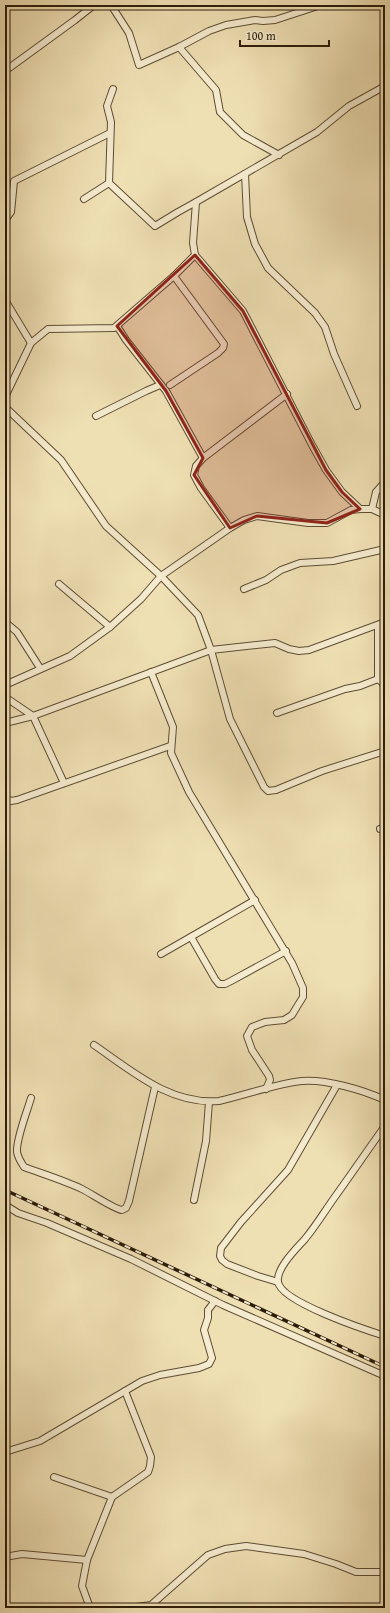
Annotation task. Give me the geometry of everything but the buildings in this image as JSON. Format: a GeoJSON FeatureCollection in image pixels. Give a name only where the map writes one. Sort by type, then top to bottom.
{"type":"FeatureCollection","features":[{"type":"Feature","properties":{"kind":"street"},"geometry":{"type":"LineString","coordinates":[[5,71],[94,5]]}},
{"type":"Feature","properties":{"kind":"street"},"geometry":{"type":"LineString","coordinates":[[111,5],[129,34],[139,65],[179,47],[209,31],[226,25],[255,20],[275,20],[321,5]]}},
{"type":"Feature","properties":{"kind":"street"},"geometry":{"type":"LineString","coordinates":[[179,47],[216,90],[220,112],[242,135],[279,155]]}},
{"type":"Feature","properties":{"kind":"street"},"geometry":{"type":"LineString","coordinates":[[113,89],[107,106],[111,122],[109,183],[155,226],[317,132],[349,106],[385,86]]}},
{"type":"Feature","properties":{"kind":"street"},"geometry":{"type":"LineString","coordinates":[[5,220],[11,212],[14,181],[110,133]]}},
{"type":"Feature","properties":{"kind":"street"},"geometry":{"type":"LineString","coordinates":[[244,174],[247,217],[255,244],[268,268],[315,314],[325,327],[334,354],[357,406]]}},
{"type":"Feature","properties":{"kind":"street"},"geometry":{"type":"LineString","coordinates":[[84,198],[109,183]]}},
{"type":"Feature","properties":{"kind":"street"},"geometry":{"type":"LineString","coordinates":[[196,202],[193,243],[195,255],[243,311],[287,394],[312,446],[326,470],[342,492],[360,509]]}},
{"type":"Feature","properties":{"kind":"street"},"geometry":{"type":"LineString","coordinates":[[195,255],[174,276],[114,328],[48,329],[31,343],[5,397],[5,407],[61,460],[106,526],[161,576],[198,615],[211,650],[230,719],[260,781],[268,791],[276,790],[322,771],[385,751]]}},
{"type":"Feature","properties":{"kind":"street"},"geometry":{"type":"LineString","coordinates":[[170,385],[218,353],[223,348],[224,344],[174,276]]}},
{"type":"Feature","properties":{"kind":"street"},"geometry":{"type":"LineString","coordinates":[[5,300],[31,343]]}},
{"type":"Feature","properties":{"kind":"street"},"geometry":{"type":"LineString","coordinates":[[117,326],[126,340],[166,391],[202,458]]}},
{"type":"Feature","properties":{"kind":"street"},"geometry":{"type":"LineString","coordinates":[[96,416],[160,385]]}},
{"type":"Feature","properties":{"kind":"street"},"geometry":{"type":"LineString","coordinates":[[230,528],[201,488],[194,474],[196,466],[202,458],[287,394]]}},
{"type":"Feature","properties":{"kind":"street"},"geometry":{"type":"LineString","coordinates":[[372,509],[376,492],[385,482]]}},
{"type":"Feature","properties":{"kind":"street"},"geometry":{"type":"LineString","coordinates":[[5,685],[40,668],[70,656],[110,627],[141,599],[161,576],[244,520],[256,516],[308,523],[327,523],[351,510],[360,509],[372,509],[385,515]]}},
{"type":"Feature","properties":{"kind":"street"},"geometry":{"type":"LineString","coordinates":[[244,589],[266,580],[281,570],[300,563],[333,561],[385,549]]}},
{"type":"Feature","properties":{"kind":"street"},"geometry":{"type":"LineString","coordinates":[[59,584],[110,627]]}},
{"type":"Feature","properties":{"kind":"street"},"geometry":{"type":"LineString","coordinates":[[5,622],[17,632],[40,668]]}},
{"type":"Feature","properties":{"kind":"street"},"geometry":{"type":"LineString","coordinates":[[5,723],[33,716],[211,650],[275,643],[289,649],[309,650],[378,626],[385,622]]}},
{"type":"Feature","properties":{"kind":"street"},"geometry":{"type":"LineString","coordinates":[[378,626],[378,679],[385,685]]}},
{"type":"Feature","properties":{"kind":"street"},"geometry":{"type":"LineString","coordinates":[[151,672],[171,719],[173,733],[170,746],[171,753],[189,792],[286,951],[303,988],[303,997],[292,1015],[284,1020],[265,1022],[252,1027],[246,1036],[252,1050],[270,1076],[266,1089]]}},
{"type":"Feature","properties":{"kind":"street"},"geometry":{"type":"LineString","coordinates":[[276,713],[378,679]]}},
{"type":"Feature","properties":{"kind":"street"},"geometry":{"type":"LineString","coordinates":[[5,697],[33,716],[64,783]]}},
{"type":"Feature","properties":{"kind":"street"},"geometry":{"type":"LineString","coordinates":[[5,798],[11,801],[17,800],[170,746]]}},
{"type":"Feature","properties":{"kind":"street"},"geometry":{"type":"LineString","coordinates":[[161,954],[255,900]]}},
{"type":"Feature","properties":{"kind":"street"},"geometry":{"type":"LineString","coordinates":[[191,937],[219,984],[231,982],[286,951]]}},
{"type":"Feature","properties":{"kind":"street"},"geometry":{"type":"LineString","coordinates":[[94,1045],[155,1087],[187,1099],[209,1102],[219,1101],[284,1084],[304,1081],[337,1085],[372,1094],[385,1100]]}},
{"type":"Feature","properties":{"kind":"street"},"geometry":{"type":"LineString","coordinates":[[278,1282],[227,1264],[220,1256],[221,1248],[288,1170],[337,1085]]}},
{"type":"Feature","properties":{"kind":"street"},"geometry":{"type":"LineString","coordinates":[[31,1098],[17,1153],[24,1167],[80,1188],[118,1210],[122,1210],[126,1208],[129,1201],[155,1087]]}},
{"type":"Feature","properties":{"kind":"street"},"geometry":{"type":"LineString","coordinates":[[194,1200],[206,1141],[209,1102]]}},
{"type":"Feature","properties":{"kind":"street"},"geometry":{"type":"LineString","coordinates":[[385,1126],[307,1237],[285,1262],[279,1274],[278,1282],[282,1289],[310,1307],[344,1322],[385,1336]]}},
{"type":"Feature","properties":{"kind":"street"},"geometry":{"type":"LineString","coordinates":[[5,1205],[18,1213],[47,1223],[131,1259],[215,1301],[385,1376]]}},
{"type":"Feature","properties":{"kind":"street"},"geometry":{"type":"LineString","coordinates":[[5,1452],[40,1440],[142,1381],[160,1375],[199,1368],[208,1364],[212,1358],[204,1330],[208,1318],[208,1310],[215,1301]]}},
{"type":"Feature","properties":{"kind":"street"},"geometry":{"type":"LineString","coordinates":[[89,1605],[82,1586],[87,1560],[112,1497],[148,1472],[150,1466],[151,1457],[125,1391]]}},
{"type":"Feature","properties":{"kind":"street"},"geometry":{"type":"LineString","coordinates":[[54,1477],[112,1497]]}},
{"type":"Feature","properties":{"kind":"street"},"geometry":{"type":"LineString","coordinates":[[129,1608],[151,1605],[208,1555],[225,1548],[246,1546],[304,1554],[356,1572],[385,1572]]}},
{"type":"Feature","properties":{"kind":"street"},"geometry":{"type":"LineString","coordinates":[[5,1557],[22,1554],[87,1560]]}},
{"type":"Feature","properties":{"kind":"highlighted area"},"geometry":{"type":"Polygon","coordinates":[[[195,255],[243,311],[326,470],[342,492],[360,509],[327,523],[257,516],[230,528],[194,475],[203,458],[166,391],[117,326],[195,255]]]}},
{"type":"Feature","properties":{"kind":"railway"},"geometry":{"type":"LineString","coordinates":[[5,1190],[385,1367]]}}]}
